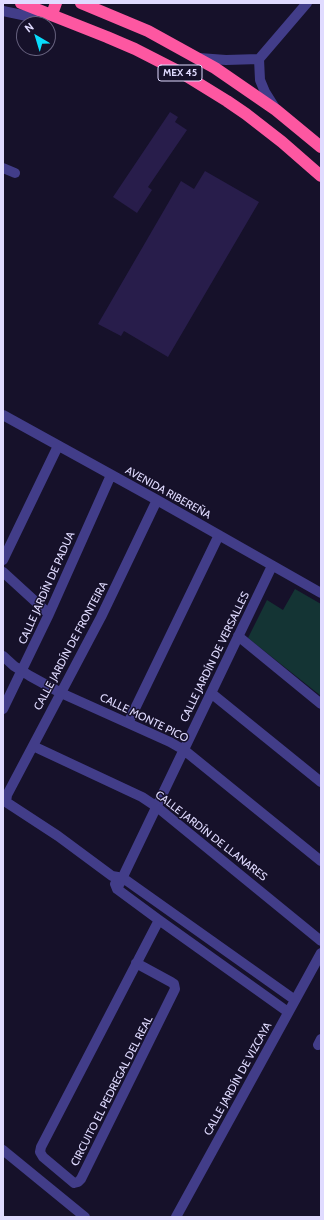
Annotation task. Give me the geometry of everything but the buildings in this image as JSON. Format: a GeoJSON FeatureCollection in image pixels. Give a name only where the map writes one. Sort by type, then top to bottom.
{"type":"FeatureCollection","features":[{"type":"Feature","properties":{"kind":"highway","name":"MEX 45"},"geometry":{"type":"LineString","coordinates":[[21,3],[38,10],[54,9],[135,49],[197,82],[262,126],[321,176]]}},
{"type":"Feature","properties":{"kind":"highway","name":"MEX 45"},"geometry":{"type":"LineString","coordinates":[[81,3],[148,31],[198,58],[234,80],[276,110],[321,147]]}},
{"type":"Feature","properties":{"kind":"street"},"geometry":{"type":"LineString","coordinates":[[276,110],[262,87],[259,74],[260,57],[308,3]]}},
{"type":"Feature","properties":{"kind":"street"},"geometry":{"type":"LineString","coordinates":[[3,11],[27,16],[38,10]]}},
{"type":"Feature","properties":{"kind":"street"},"geometry":{"type":"LineString","coordinates":[[198,58],[226,60],[260,57]]}},
{"type":"Feature","properties":{"kind":"street"},"geometry":{"type":"LineString","coordinates":[[3,168],[15,174]]}},
{"type":"Feature","properties":{"kind":"street","name":"AVENIDA RIBEREÑA"},"geometry":{"type":"LineString","coordinates":[[3,415],[321,593]]}},
{"type":"Feature","properties":{"kind":"street"},"geometry":{"type":"LineString","coordinates":[[3,560],[58,446]]}},
{"type":"Feature","properties":{"kind":"street","name":"CALLE JARDÍN DE PADUA"},"geometry":{"type":"LineString","coordinates":[[3,709],[49,614],[111,475]]}},
{"type":"Feature","properties":{"kind":"street","name":"CALLE JARDÍN DE FRONTEIRA"},"geometry":{"type":"LineString","coordinates":[[112,876],[62,838],[6,802],[6,795],[116,587],[157,500]]}},
{"type":"Feature","properties":{"kind":"street"},"geometry":{"type":"LineString","coordinates":[[128,723],[219,535]]}},
{"type":"Feature","properties":{"kind":"street","name":"CALLE JARDÍN DE VERSALLES"},"geometry":{"type":"LineString","coordinates":[[117,889],[272,566]]}},
{"type":"Feature","properties":{"kind":"street"},"geometry":{"type":"LineString","coordinates":[[3,572],[49,614]]}},
{"type":"Feature","properties":{"kind":"street"},"geometry":{"type":"LineString","coordinates":[[238,636],[321,704]]}},
{"type":"Feature","properties":{"kind":"street","name":"CALLE MONTE PICO"},"geometry":{"type":"LineString","coordinates":[[3,656],[22,672],[184,750],[321,861]]}},
{"type":"Feature","properties":{"kind":"street"},"geometry":{"type":"LineString","coordinates":[[211,693],[321,782]]}},
{"type":"Feature","properties":{"kind":"street","name":"CALLE JARDÍN DE LLANARES"},"geometry":{"type":"LineString","coordinates":[[33,746],[142,798],[157,807],[321,941]]}},
{"type":"Feature","properties":{"kind":"street"},"geometry":{"type":"LineString","coordinates":[[112,876],[123,878],[295,1000]]}},
{"type":"Feature","properties":{"kind":"street"},"geometry":{"type":"LineString","coordinates":[[112,876],[117,889],[288,1012]]}},
{"type":"Feature","properties":{"kind":"street","name":"CIRCUITO EL PEDREGAL DEL REAL"},"geometry":{"type":"LineString","coordinates":[[136,963],[174,984],[175,989],[81,1179],[74,1183],[42,1157],[40,1152],[41,1147],[136,963],[159,920]]}},
{"type":"Feature","properties":{"kind":"street","name":"CALLE JARDÍN DE VIZCAYA"},"geometry":{"type":"LineString","coordinates":[[176,1217],[321,953]]}},
{"type":"Feature","properties":{"kind":"street"},"geometry":{"type":"LineString","coordinates":[[3,1150],[85,1217]]}},
{"type":"Feature","properties":{"kind":"green space"},"geometry":{"type":"Polygon","coordinates":[[[295,589],[321,604],[321,696],[248,638],[267,600],[283,610],[295,589]]]}}]}
